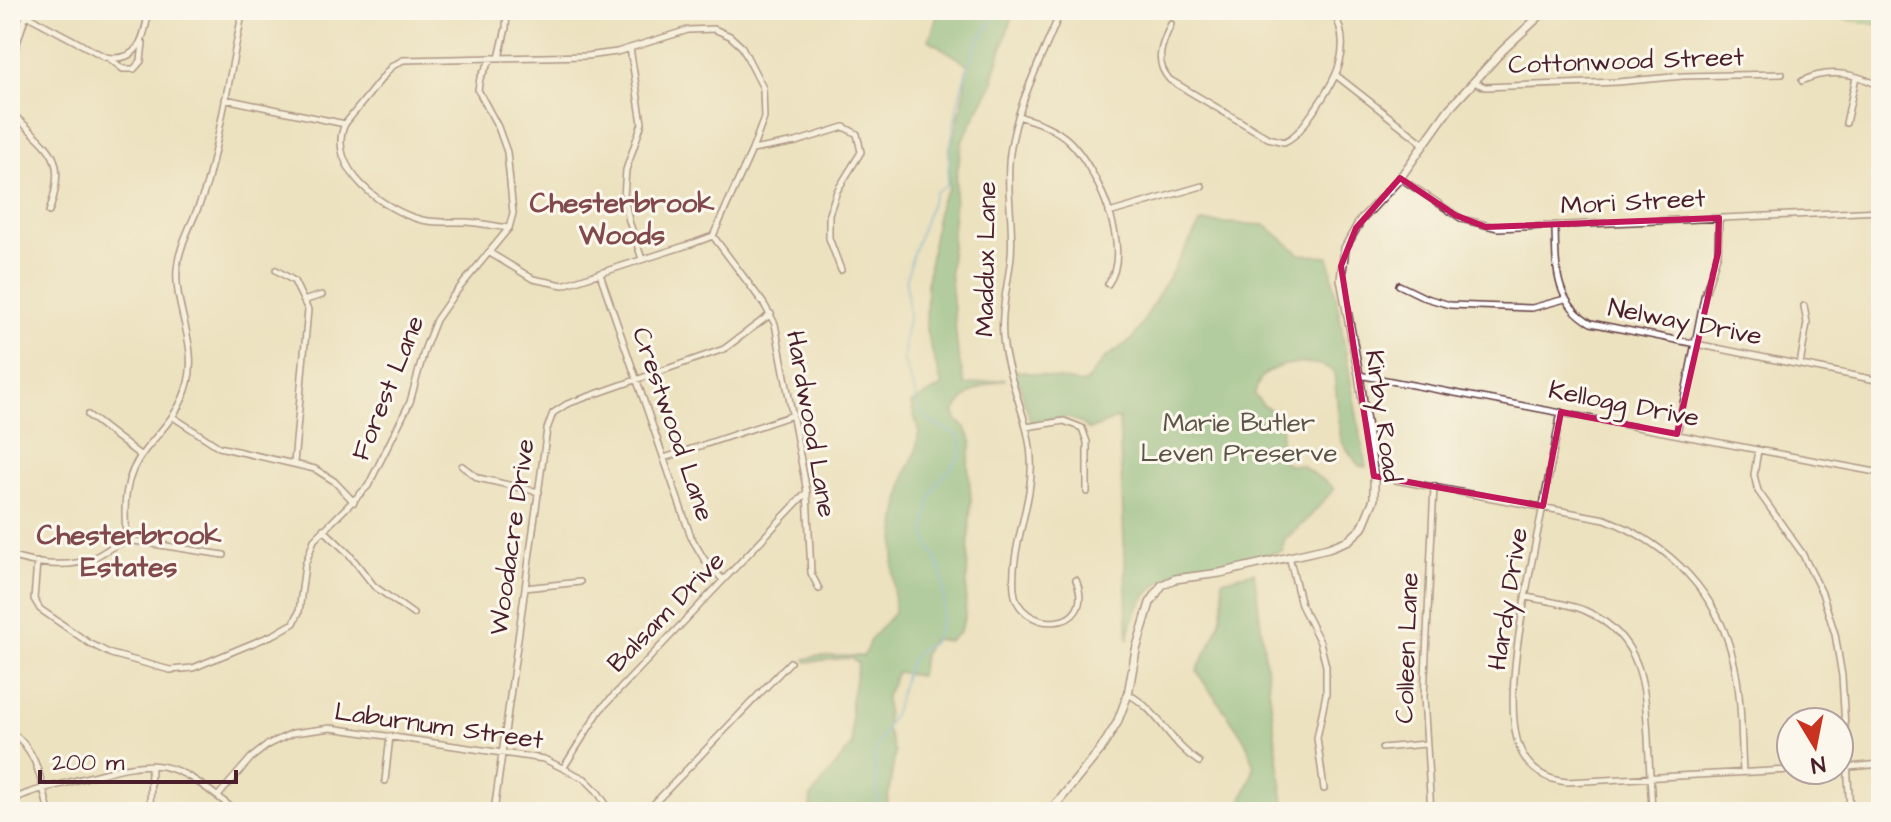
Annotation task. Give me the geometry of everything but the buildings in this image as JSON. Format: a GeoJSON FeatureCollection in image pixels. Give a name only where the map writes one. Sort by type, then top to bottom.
{"type":"FeatureCollection","features":[{"type":"Feature","properties":{"kind":"main road","name":"Kirby Road"},"geometry":{"type":"LineString","coordinates":[[1050,812],[1110,737],[1128,694],[1141,628],[1152,597],[1162,585],[1175,579],[1220,573],[1328,548],[1356,534],[1371,510],[1374,476],[1341,279],[1343,256],[1360,221],[1400,178],[1449,109],[1546,10]]}},
{"type":"Feature","properties":{"kind":"street"},"geometry":{"type":"LineString","coordinates":[[10,65],[23,13],[109,58],[123,69],[134,69],[141,61],[149,10]]}},
{"type":"Feature","properties":{"kind":"street"},"geometry":{"type":"LineString","coordinates":[[127,541],[124,517],[126,491],[141,456],[173,417],[185,395],[191,369],[190,343],[177,281],[180,255],[207,183],[243,10]]}},
{"type":"Feature","properties":{"kind":"street"},"geometry":{"type":"LineString","coordinates":[[490,253],[533,279],[553,285],[573,284],[713,236],[764,118],[765,99],[756,72],[736,40],[723,31],[698,29],[587,56],[495,58],[403,60],[391,67],[345,124],[340,138],[345,164],[389,206],[425,220],[509,228],[513,213],[507,152],[498,127],[483,105],[478,90],[480,78],[495,58],[506,28],[507,10]]}},
{"type":"Feature","properties":{"kind":"street","name":"Maddux Lane"},"geometry":{"type":"LineString","coordinates":[[1061,10],[1018,116],[1008,170],[1011,246],[1002,319],[1007,362],[1026,427],[1031,476],[1017,547],[1015,594],[1023,610],[1030,616],[1057,622],[1073,614],[1082,602],[1076,580]]}},
{"type":"Feature","properties":{"kind":"street"},"geometry":{"type":"LineString","coordinates":[[1171,24],[1159,56],[1165,75],[1183,89],[1274,141],[1284,142],[1295,136],[1337,76],[1341,41],[1338,21],[1332,10]]}},
{"type":"Feature","properties":{"kind":"street"},"geometry":{"type":"LineString","coordinates":[[109,58],[134,52],[144,35]]}},
{"type":"Feature","properties":{"kind":"street"},"geometry":{"type":"LineString","coordinates":[[630,48],[642,123],[626,170],[624,196],[642,259]]}},
{"type":"Feature","properties":{"kind":"street"},"geometry":{"type":"LineString","coordinates":[[1802,81],[1815,74],[1828,73],[1856,77],[1881,87]]}},
{"type":"Feature","properties":{"kind":"street","name":"Cottonwood Street"},"geometry":{"type":"LineString","coordinates":[[1473,82],[1485,87],[1570,85],[1683,76],[1782,74]]}},
{"type":"Feature","properties":{"kind":"street"},"geometry":{"type":"LineString","coordinates":[[1337,76],[1424,144]]}},
{"type":"Feature","properties":{"kind":"street"},"geometry":{"type":"LineString","coordinates":[[1846,123],[1856,77]]}},
{"type":"Feature","properties":{"kind":"street"},"geometry":{"type":"LineString","coordinates":[[225,99],[345,124]]}},
{"type":"Feature","properties":{"kind":"street"},"geometry":{"type":"LineString","coordinates":[[10,111],[56,162],[58,186],[49,212]]}},
{"type":"Feature","properties":{"kind":"street"},"geometry":{"type":"LineString","coordinates":[[1018,116],[1048,126],[1068,140],[1091,171],[1109,213],[1116,259],[1108,284]]}},
{"type":"Feature","properties":{"kind":"street"},"geometry":{"type":"LineString","coordinates":[[752,150],[796,142],[844,127],[857,134],[861,152],[837,191],[829,214],[829,238],[841,270]]}},
{"type":"Feature","properties":{"kind":"street","name":"Mori Street"},"geometry":{"type":"LineString","coordinates":[[1400,178],[1455,215],[1474,224],[1498,228],[1881,211]]}},
{"type":"Feature","properties":{"kind":"street"},"geometry":{"type":"LineString","coordinates":[[1109,213],[1202,186]]}},
{"type":"Feature","properties":{"kind":"street"},"geometry":{"type":"LineString","coordinates":[[1677,434],[1704,297],[1718,253],[1719,218]]}},
{"type":"Feature","properties":{"kind":"street"},"geometry":{"type":"LineString","coordinates":[[1399,285],[1450,305],[1532,308],[1565,299],[1557,275],[1555,225]]}},
{"type":"Feature","properties":{"kind":"street","name":"Forest Lane"},"geometry":{"type":"LineString","coordinates":[[37,562],[34,599],[38,607],[89,643],[111,654],[178,671],[193,668],[294,623],[299,612],[308,552],[323,529],[368,486],[405,412],[436,320],[509,228]]}},
{"type":"Feature","properties":{"kind":"street","name":"Hardwood Lane"},"geometry":{"type":"LineString","coordinates":[[713,236],[771,314],[778,337],[807,492],[811,569],[819,589]]}},
{"type":"Feature","properties":{"kind":"street"},"geometry":{"type":"LineString","coordinates":[[276,270],[294,281],[306,300],[309,319],[294,463]]}},
{"type":"Feature","properties":{"kind":"street","name":"Crestwood Lane"},"geometry":{"type":"LineString","coordinates":[[600,274],[695,545],[723,580]]}},
{"type":"Feature","properties":{"kind":"street"},"geometry":{"type":"LineString","coordinates":[[306,300],[322,295]]}},
{"type":"Feature","properties":{"kind":"street","name":"Nelway Drive"},"geometry":{"type":"LineString","coordinates":[[1565,299],[1583,319],[1600,327],[1881,381]]}},
{"type":"Feature","properties":{"kind":"street"},"geometry":{"type":"LineString","coordinates":[[1800,365],[1807,331],[1804,306]]}},
{"type":"Feature","properties":{"kind":"street","name":"Woodacre Drive"},"geometry":{"type":"LineString","coordinates":[[494,812],[548,425],[553,413],[567,404],[724,349],[771,314]]}},
{"type":"Feature","properties":{"kind":"street","name":"Kellogg Drive"},"geometry":{"type":"LineString","coordinates":[[1359,375],[1881,473]]}},
{"type":"Feature","properties":{"kind":"street","name":"Hardy Drive"},"geometry":{"type":"LineString","coordinates":[[1561,412],[1517,643],[1514,691],[1517,734],[1527,761],[1541,774],[1558,781],[1775,771]]}},
{"type":"Feature","properties":{"kind":"street"},"geometry":{"type":"LineString","coordinates":[[88,415],[141,456]]}},
{"type":"Feature","properties":{"kind":"street"},"geometry":{"type":"LineString","coordinates":[[664,458],[793,415]]}},
{"type":"Feature","properties":{"kind":"street"},"geometry":{"type":"LineString","coordinates":[[173,417],[219,447],[294,463],[324,474],[354,502]]}},
{"type":"Feature","properties":{"kind":"street"},"geometry":{"type":"LineString","coordinates":[[1026,427],[1054,421],[1074,423],[1082,428],[1087,442],[1087,492]]}},
{"type":"Feature","properties":{"kind":"street"},"geometry":{"type":"LineString","coordinates":[[1758,450],[1754,475],[1758,491],[1802,553],[1829,614],[1842,676],[1844,706]]}},
{"type":"Feature","properties":{"kind":"street"},"geometry":{"type":"LineString","coordinates":[[462,466],[478,478],[539,492]]}},
{"type":"Feature","properties":{"kind":"street"},"geometry":{"type":"LineString","coordinates":[[1374,476],[1605,519],[1640,534],[1671,556],[1697,583],[1724,630],[1735,665],[1743,772]]}},
{"type":"Feature","properties":{"kind":"street","name":"Colleen Lane"},"geometry":{"type":"LineString","coordinates":[[1431,812],[1424,697],[1434,486]]}},
{"type":"Feature","properties":{"kind":"street","name":"Balsam Drive"},"geometry":{"type":"LineString","coordinates":[[564,767],[600,710],[807,492]]}},
{"type":"Feature","properties":{"kind":"street"},"geometry":{"type":"LineString","coordinates":[[323,529],[349,554],[374,586],[413,614]]}},
{"type":"Feature","properties":{"kind":"street"},"geometry":{"type":"LineString","coordinates":[[10,556],[37,562],[76,563],[127,541],[224,555]]}},
{"type":"Feature","properties":{"kind":"street"},"geometry":{"type":"LineString","coordinates":[[1289,556],[1301,605],[1320,642],[1326,666],[1326,694],[1317,738],[1324,789]]}},
{"type":"Feature","properties":{"kind":"street"},"geometry":{"type":"LineString","coordinates":[[525,588],[580,582]]}},
{"type":"Feature","properties":{"kind":"street"},"geometry":{"type":"LineString","coordinates":[[1526,597],[1584,610],[1607,624],[1625,642],[1638,664],[1645,689],[1652,812]]}},
{"type":"Feature","properties":{"kind":"street"},"geometry":{"type":"LineString","coordinates":[[646,812],[790,662]]}},
{"type":"Feature","properties":{"kind":"street"},"geometry":{"type":"LineString","coordinates":[[1128,694],[1149,707],[1174,742],[1199,762]]}},
{"type":"Feature","properties":{"kind":"street","name":"Laburnum Street"},"geometry":{"type":"LineString","coordinates":[[218,796],[258,751],[293,733],[331,728],[536,757],[564,767],[591,785],[611,812]]}},
{"type":"Feature","properties":{"kind":"street"},"geometry":{"type":"LineString","coordinates":[[10,731],[25,743],[32,754],[49,812]]}},
{"type":"Feature","properties":{"kind":"street"},"geometry":{"type":"LineString","coordinates":[[385,781],[390,736]]}},
{"type":"Feature","properties":{"kind":"street"},"geometry":{"type":"LineString","coordinates":[[1382,748],[1425,744]]}},
{"type":"Feature","properties":{"kind":"street"},"geometry":{"type":"LineString","coordinates":[[1855,767],[1881,764]]}},
{"type":"Feature","properties":{"kind":"street"},"geometry":{"type":"LineString","coordinates":[[150,812],[151,765]]}},
{"type":"Feature","properties":{"kind":"street"},"geometry":{"type":"LineString","coordinates":[[10,802],[129,766],[151,765],[184,773],[237,812]]}},
{"type":"Feature","properties":{"kind":"street"},"geometry":{"type":"LineString","coordinates":[[1848,786],[1850,812]]}},
{"type":"Feature","properties":{"kind":"highlighted area"},"geometry":{"type":"Polygon","coordinates":[[[1400,178],[1455,215],[1486,227],[1719,218],[1718,253],[1677,434],[1561,412],[1543,506],[1374,476],[1341,266],[1356,228],[1400,178]]]}},
{"type":"Feature","properties":{"kind":"green space"},"geometry":{"type":"Polygon","coordinates":[[[942,10],[1014,10],[993,77],[995,79],[963,139],[956,178],[950,270],[958,355],[965,385],[1006,379],[976,390],[954,412],[972,442],[968,464],[971,499],[965,616],[959,633],[948,641],[932,639],[923,655],[920,676],[897,672],[886,696],[887,729],[895,753],[886,812],[810,812],[811,797],[852,745],[851,702],[858,663],[851,658],[806,662],[805,659],[864,656],[870,640],[894,613],[893,567],[897,519],[905,475],[916,452],[919,432],[911,404],[942,386],[926,330],[927,282],[940,202],[949,187],[949,150],[969,65],[929,40],[942,10]]]}},
{"type":"Feature","properties":{"kind":"green space"},"geometry":{"type":"Polygon","coordinates":[[[1789,10],[1881,10],[1881,25],[1789,10]]]}},
{"type":"Feature","properties":{"kind":"green space","name":"Marie Butler Leven Preserve"},"geometry":{"type":"Polygon","coordinates":[[[1201,222],[1266,225],[1300,254],[1329,257],[1366,467],[1359,466],[1341,441],[1334,372],[1318,365],[1297,363],[1268,372],[1254,395],[1263,405],[1282,416],[1281,460],[1290,465],[1302,465],[1334,489],[1284,540],[1283,551],[1209,564],[1166,579],[1148,593],[1136,613],[1128,640],[1119,418],[1089,430],[1069,418],[1031,423],[1015,370],[1084,384],[1105,358],[1133,339],[1201,222]]]}},
{"type":"Feature","properties":{"kind":"green space"},"geometry":{"type":"Polygon","coordinates":[[[1254,572],[1285,812],[1238,812],[1252,775],[1253,760],[1241,734],[1197,671],[1221,617],[1222,580],[1254,572]]]}},
{"type":"Feature","properties":{"kind":"waterway"},"geometry":{"type":"LineString","coordinates":[[879,812],[875,751],[898,703],[910,663],[922,648],[932,644],[942,616],[942,575],[926,530],[930,501],[939,481],[961,452],[959,436],[938,426],[922,413],[916,403],[904,362],[909,316],[906,282],[935,192],[947,185],[955,115],[963,81],[977,43],[998,10]]}},
{"type":"Feature","properties":{"kind":"district","name":"Chesterbrook Woods"},"geometry":{"type":"Point","coordinates":[622,219]}},
{"type":"Feature","properties":{"kind":"district","name":"Chesterbrook Estates"},"geometry":{"type":"Point","coordinates":[129,551]}}]}
